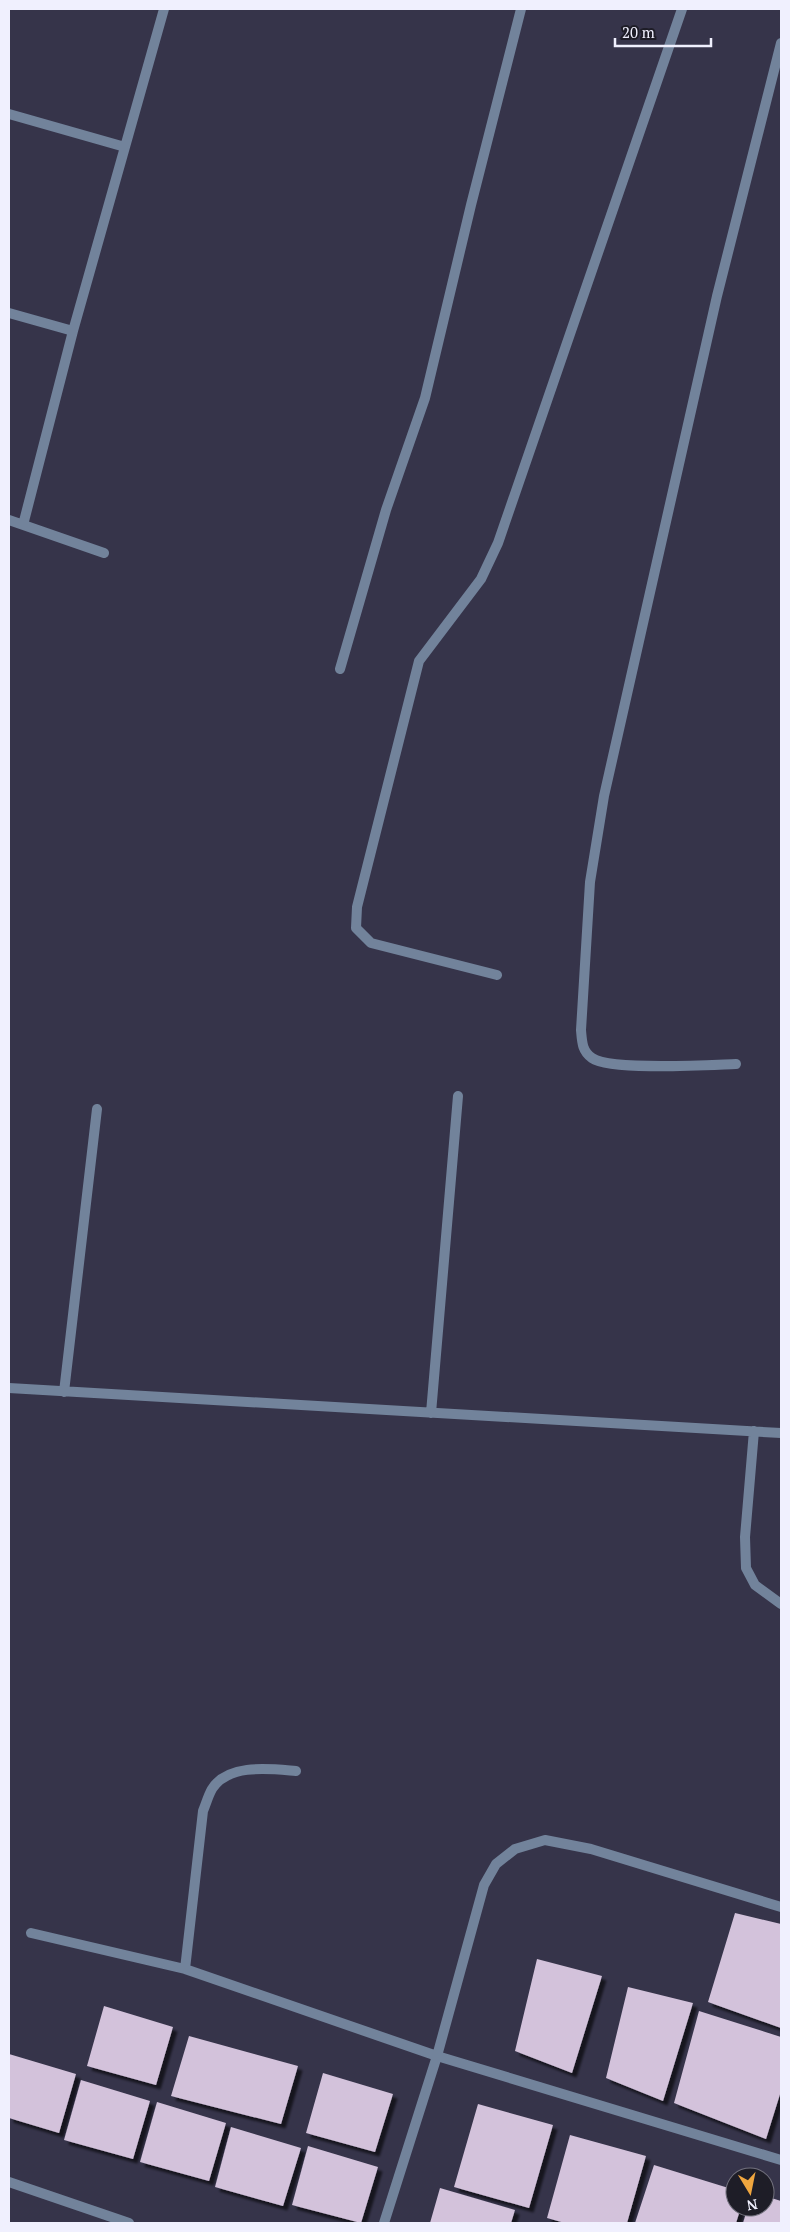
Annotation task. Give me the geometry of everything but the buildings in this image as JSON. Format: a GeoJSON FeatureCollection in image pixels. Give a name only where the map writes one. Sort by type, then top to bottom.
{"type":"FeatureCollection","features":[{"type":"Feature","properties":{"kind":"street"},"geometry":{"type":"LineString","coordinates":[[23,525],[73,331],[164,9]]}},
{"type":"Feature","properties":{"kind":"street"},"geometry":{"type":"LineString","coordinates":[[340,669],[386,510],[426,398],[471,205],[521,9]]}},
{"type":"Feature","properties":{"kind":"street"},"geometry":{"type":"LineString","coordinates":[[497,975],[371,943],[356,928],[357,906],[419,661],[481,579],[498,543],[682,9]]}},
{"type":"Feature","properties":{"kind":"street"},"geometry":{"type":"LineString","coordinates":[[736,1064],[613,1065],[593,1058],[583,1048],[581,1030],[590,882],[604,796],[717,296],[781,43]]}},
{"type":"Feature","properties":{"kind":"street"},"geometry":{"type":"LineString","coordinates":[[9,114],[125,147]]}},
{"type":"Feature","properties":{"kind":"street"},"geometry":{"type":"LineString","coordinates":[[9,313],[73,331]]}},
{"type":"Feature","properties":{"kind":"street"},"geometry":{"type":"LineString","coordinates":[[9,520],[104,553]]}},
{"type":"Feature","properties":{"kind":"street"},"geometry":{"type":"LineString","coordinates":[[431,1413],[458,1096]]}},
{"type":"Feature","properties":{"kind":"street"},"geometry":{"type":"LineString","coordinates":[[64,1392],[97,1109]]}},
{"type":"Feature","properties":{"kind":"street"},"geometry":{"type":"LineString","coordinates":[[9,1388],[781,1433]]}},
{"type":"Feature","properties":{"kind":"street"},"geometry":{"type":"LineString","coordinates":[[754,1431],[745,1537],[746,1568],[755,1586],[781,1604]]}},
{"type":"Feature","properties":{"kind":"street"},"geometry":{"type":"LineString","coordinates":[[185,1969],[203,1811],[213,1787],[225,1778],[248,1768],[296,1770]]}},
{"type":"Feature","properties":{"kind":"street"},"geometry":{"type":"LineString","coordinates":[[384,2223],[437,2056],[484,1885],[496,1864],[515,1849],[545,1840],[572,1846],[781,1907]]}},
{"type":"Feature","properties":{"kind":"street"},"geometry":{"type":"LineString","coordinates":[[31,1933],[185,1969],[437,2056],[781,2160]]}},
{"type":"Feature","properties":{"kind":"street"},"geometry":{"type":"LineString","coordinates":[[9,2182],[129,2223]]}}]}
